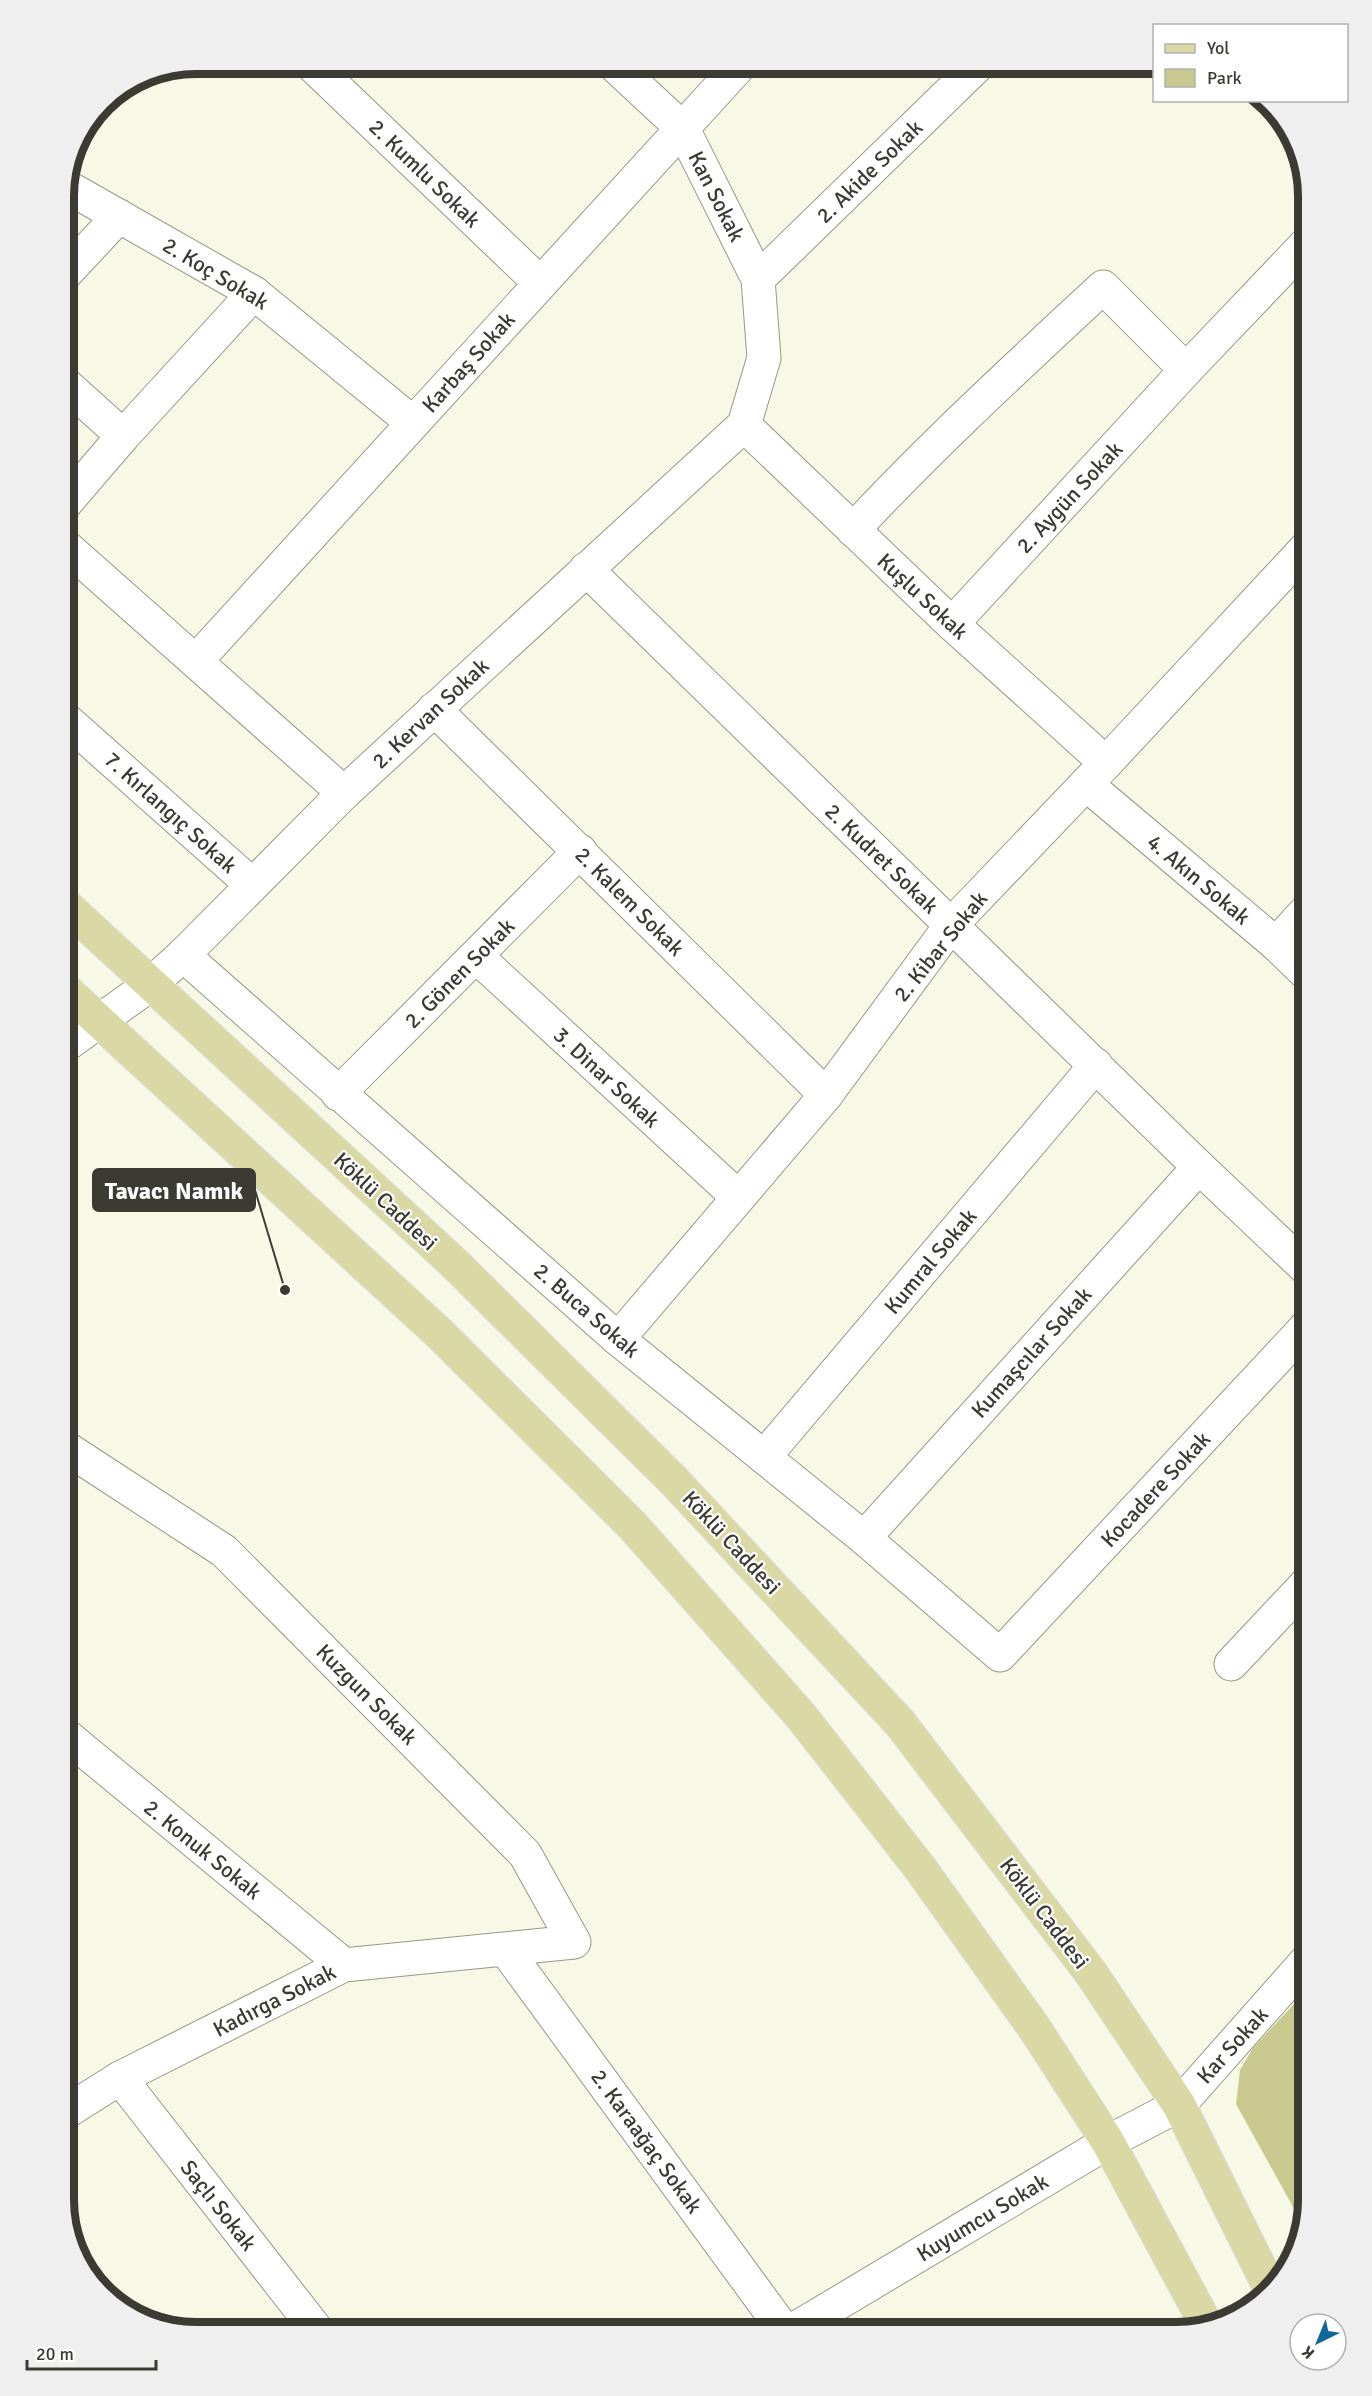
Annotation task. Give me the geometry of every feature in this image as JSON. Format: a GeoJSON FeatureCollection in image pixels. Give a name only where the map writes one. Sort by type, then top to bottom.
{"type":"FeatureCollection","features":[{"type":"Feature","properties":{"kind":"main road","name":"Köklü Caddesi"},"geometry":{"type":"LineString","coordinates":[[74,913],[454,1263],[674,1481],[900,1723],[1091,1973],[1179,2105],[1267,2282]]}},
{"type":"Feature","properties":{"kind":"main road"},"geometry":{"type":"LineString","coordinates":[[74,998],[440,1334],[632,1525],[801,1716],[920,1868],[1035,2029],[1108,2142],[1203,2319]]}},
{"type":"Feature","properties":{"kind":"street","name":"2. Kumlu Sokak"},"geometry":{"type":"LineString","coordinates":[[322,74],[540,283]]}},
{"type":"Feature","properties":{"kind":"street","name":"Kan Sokak"},"geometry":{"type":"LineString","coordinates":[[624,74],[683,129],[759,279],[764,358],[744,425]]}},
{"type":"Feature","properties":{"kind":"street","name":"Karbaş Sokak"},"geometry":{"type":"LineString","coordinates":[[196,662],[732,74]]}},
{"type":"Feature","properties":{"kind":"street","name":"2. Akide Sokak"},"geometry":{"type":"LineString","coordinates":[[759,279],[969,74]]}},
{"type":"Feature","properties":{"kind":"street","name":"2. Koç Sokak"},"geometry":{"type":"LineString","coordinates":[[74,191],[254,293],[413,423]]}},
{"type":"Feature","properties":{"kind":"street"},"geometry":{"type":"LineString","coordinates":[[74,264],[119,216]]}},
{"type":"Feature","properties":{"kind":"street","name":"2. Aygün Sokak"},"geometry":{"type":"LineString","coordinates":[[952,624],[1186,370],[1298,253]]}},
{"type":"Feature","properties":{"kind":"street"},"geometry":{"type":"LineString","coordinates":[[853,530],[897,482],[1103,287],[1186,370]]}},
{"type":"Feature","properties":{"kind":"street"},"geometry":{"type":"LineString","coordinates":[[74,493],[254,293]]}},
{"type":"Feature","properties":{"kind":"street"},"geometry":{"type":"LineString","coordinates":[[74,392],[123,436]]}},
{"type":"Feature","properties":{"kind":"street","name":"Kuşlu Sokak"},"geometry":{"type":"LineString","coordinates":[[744,425],[952,624],[1096,774]]}},
{"type":"Feature","properties":{"kind":"street","name":"2. Kervan Sokak"},"geometry":{"type":"LineString","coordinates":[[74,1039],[151,984],[183,955],[344,793],[744,425]]}},
{"type":"Feature","properties":{"kind":"street"},"geometry":{"type":"LineString","coordinates":[[74,554],[344,793]]}},
{"type":"Feature","properties":{"kind":"street","name":"2. Kibar Sokak"},"geometry":{"type":"LineString","coordinates":[[618,1339],[826,1095],[951,925],[1096,774],[1298,557]]}},
{"type":"Feature","properties":{"kind":"street","name":"2. Kudret Sokak"},"geometry":{"type":"LineString","coordinates":[[586,569],[1199,1167],[1298,1261]]}},
{"type":"Feature","properties":{"kind":"street","name":"2. Kalem Sokak"},"geometry":{"type":"LineString","coordinates":[[434,709],[826,1095]]}},
{"type":"Feature","properties":{"kind":"street","name":"7. Kırlangıç Sokak"},"geometry":{"type":"LineString","coordinates":[[74,727],[252,884]]}},
{"type":"Feature","properties":{"kind":"street","name":"4. Akın Sokak"},"geometry":{"type":"LineString","coordinates":[[1096,774],[1298,965]]}},
{"type":"Feature","properties":{"kind":"street","name":"2. Gönen Sokak"},"geometry":{"type":"LineString","coordinates":[[338,1094],[580,851]]}},
{"type":"Feature","properties":{"kind":"street"},"geometry":{"type":"LineString","coordinates":[[1276,944],[1298,920]]}},
{"type":"Feature","properties":{"kind":"street","name":"2. Buca Sokak"},"geometry":{"type":"LineString","coordinates":[[183,955],[618,1339],[864,1538],[1000,1655]]}},
{"type":"Feature","properties":{"kind":"street","name":"3. Dinar Sokak"},"geometry":{"type":"LineString","coordinates":[[476,956],[738,1197]]}},
{"type":"Feature","properties":{"kind":"street","name":"Kumral Sokak"},"geometry":{"type":"LineString","coordinates":[[764,1457],[1096,1065]]}},
{"type":"Feature","properties":{"kind":"street","name":"Kumaşcılar Sokak"},"geometry":{"type":"LineString","coordinates":[[864,1538],[1199,1167]]}},
{"type":"Feature","properties":{"kind":"street","name":"Kocadere Sokak"},"geometry":{"type":"LineString","coordinates":[[1000,1655],[1298,1336]]}},
{"type":"Feature","properties":{"kind":"street","name":"Kuzgun Sokak"},"geometry":{"type":"LineString","coordinates":[[74,1453],[224,1551],[525,1854],[574,1942],[506,1950]]}},
{"type":"Feature","properties":{"kind":"street"},"geometry":{"type":"LineString","coordinates":[[1231,1664],[1298,1593]]}},
{"type":"Feature","properties":{"kind":"street","name":"2. Konuk Sokak"},"geometry":{"type":"LineString","coordinates":[[74,1742],[344,1965]]}},
{"type":"Feature","properties":{"kind":"street","name":"Kadırga Sokak"},"geometry":{"type":"LineString","coordinates":[[74,2107],[120,2078],[344,1965],[506,1950]]}},
{"type":"Feature","properties":{"kind":"street","name":"2. Karaağaç Sokak"},"geometry":{"type":"LineString","coordinates":[[506,1950],[779,2322]]}},
{"type":"Feature","properties":{"kind":"street","name":"Kar Sokak"},"geometry":{"type":"LineString","coordinates":[[1179,2105],[1298,1970]]}},
{"type":"Feature","properties":{"kind":"street","name":"Saçlı Sokak"},"geometry":{"type":"LineString","coordinates":[[120,2078],[311,2322]]}},
{"type":"Feature","properties":{"kind":"street","name":"Kuyumcu Sokak"},"geometry":{"type":"LineString","coordinates":[[805,2322],[1108,2142],[1179,2105]]}},
{"type":"Feature","properties":{"kind":"green space"},"geometry":{"type":"Polygon","coordinates":[[[1298,2000],[1297,2214],[1236,2104],[1240,2070],[1253,2048],[1298,2000]]]}},
{"type":"Feature","properties":{"kind":"place","name":"Tavacı Namık"},"geometry":{"type":"Point","coordinates":[285,1290]}}]}
